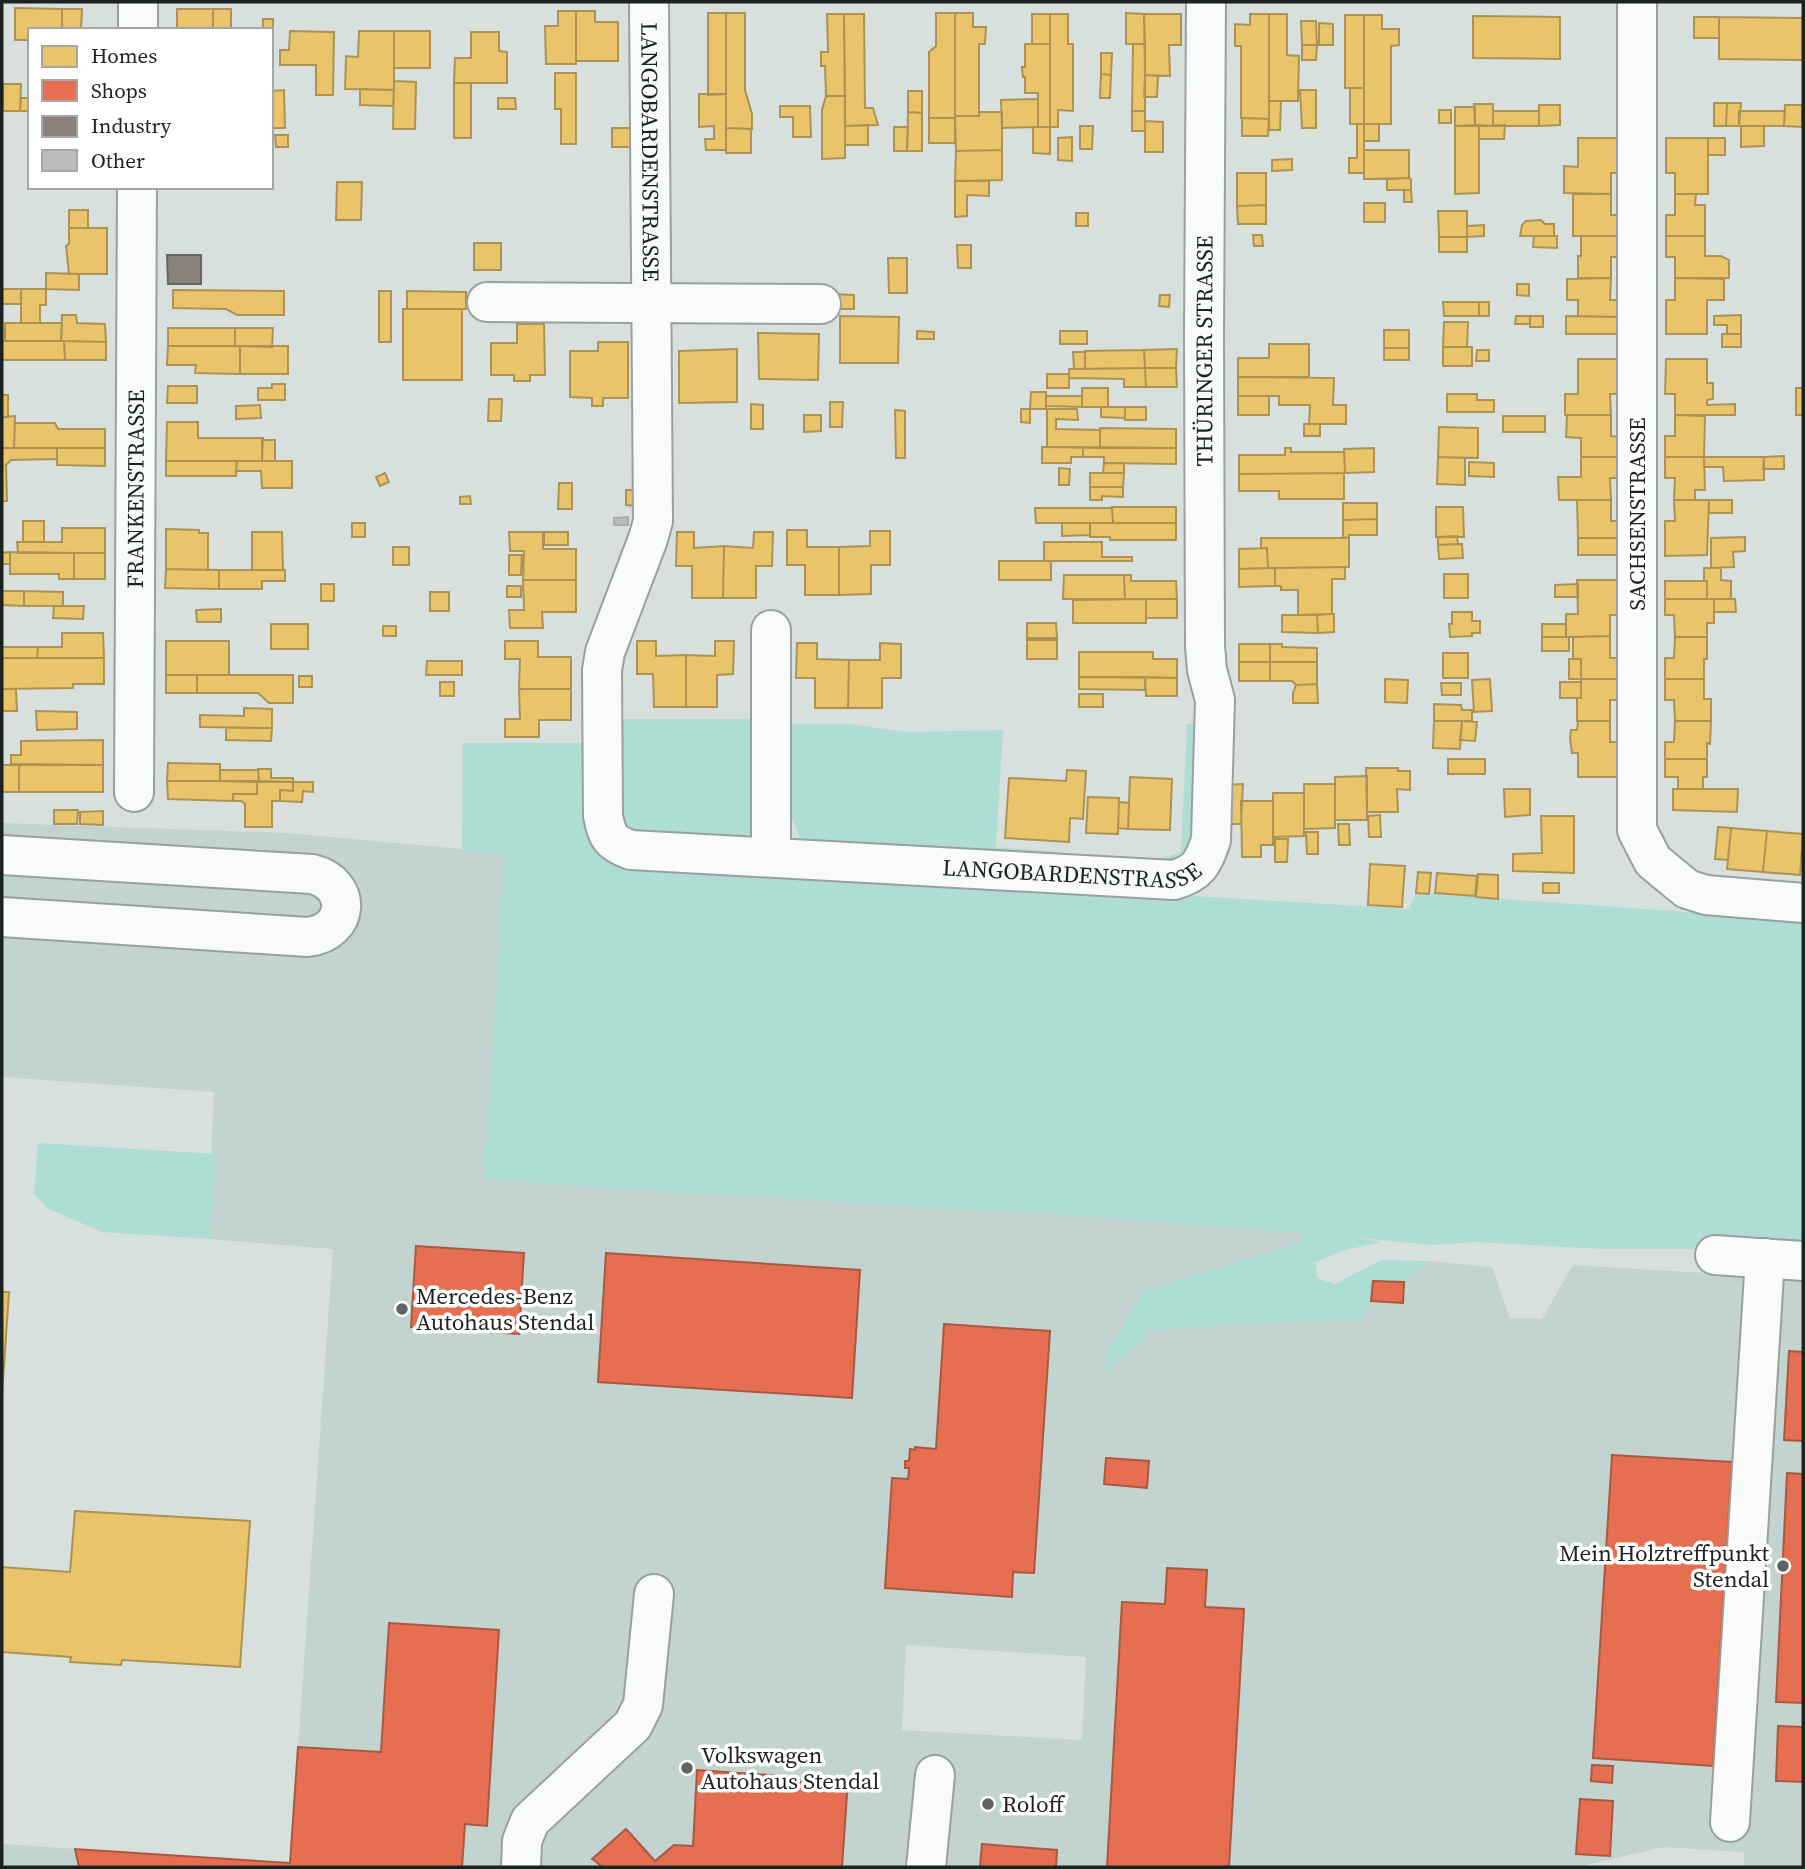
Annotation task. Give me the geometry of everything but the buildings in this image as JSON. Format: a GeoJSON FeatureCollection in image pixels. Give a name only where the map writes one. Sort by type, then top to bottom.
{"type":"FeatureCollection","features":[{"type":"Feature","properties":{"kind":"street"},"geometry":{"type":"LineString","coordinates":[[138,2],[138,28]]}},
{"type":"Feature","properties":{"kind":"street","name":"LANGOBARDENSTRASSE"},"geometry":{"type":"LineString","coordinates":[[649,2],[653,520],[648,540],[608,642],[602,670],[603,816],[606,833],[618,845],[631,850],[1174,880],[1191,875],[1205,860],[1211,840],[1215,700]]}},
{"type":"Feature","properties":{"kind":"street","name":"THÜRINGER STRASSE"},"geometry":{"type":"LineString","coordinates":[[1206,2],[1205,646],[1215,700]]}},
{"type":"Feature","properties":{"kind":"street","name":"SACHSENSTRASSE"},"geometry":{"type":"LineString","coordinates":[[1637,2],[1637,830],[1653,861],[1687,889],[1706,895],[1803,903]]}},
{"type":"Feature","properties":{"kind":"street","name":"FRANKENSTRASSE"},"geometry":{"type":"LineString","coordinates":[[134,792],[137,189]]}},
{"type":"Feature","properties":{"kind":"street","name":"LANGOBARDENSTRASSE"},"geometry":{"type":"LineString","coordinates":[[487,302],[821,304]]}},
{"type":"Feature","properties":{"kind":"street"},"geometry":{"type":"LineString","coordinates":[[771,630],[771,856]]}},
{"type":"Feature","properties":{"kind":"street"},"geometry":{"type":"LineString","coordinates":[[2,855],[312,874],[332,883],[341,902],[341,913],[337,923],[329,931],[308,937],[2,917]]}},
{"type":"Feature","properties":{"kind":"street"},"geometry":{"type":"LineString","coordinates":[[1715,1255],[1803,1261]]}},
{"type":"Feature","properties":{"kind":"street"},"geometry":{"type":"LineString","coordinates":[[1730,1822],[1765,1258]]}},
{"type":"Feature","properties":{"kind":"street"},"geometry":{"type":"LineString","coordinates":[[521,1867],[522,1841],[530,1821],[633,1725],[643,1705],[654,1594]]}},
{"type":"Feature","properties":{"kind":"street"},"geometry":{"type":"LineString","coordinates":[[926,1867],[935,1774]]}},
{"type":"Feature","properties":{"kind":"shaded area"},"geometry":{"type":"Polygon","coordinates":[[[2,823],[287,833],[506,853],[484,1180],[1113,1218],[1300,1233],[1299,1243],[1143,1291],[1105,1355],[1105,1371],[1146,1330],[1362,1318],[1371,1301],[1373,1281],[1404,1282],[1428,1261],[1492,1267],[1510,1318],[1542,1319],[1573,1265],[1803,1279],[1803,1867],[1744,1867],[1744,1852],[1664,1847],[1578,1867],[2,1867],[2,1844],[290,1863],[333,1249],[209,1239],[217,1154],[211,1153],[214,1092],[2,1077],[2,823]],[[906,1645],[902,1730],[1082,1740],[1086,1657],[906,1645]]]}},
{"type":"Feature","properties":{"kind":"green space"},"geometry":{"type":"Polygon","coordinates":[[[622,719],[749,719],[758,726],[754,828],[742,841],[634,836],[620,828],[614,726],[622,719]]]}},
{"type":"Feature","properties":{"kind":"green space"},"geometry":{"type":"Polygon","coordinates":[[[783,724],[849,724],[906,732],[1003,730],[996,847],[1063,852],[1063,860],[798,845],[799,836],[791,817],[782,816],[783,724]]]}},
{"type":"Feature","properties":{"kind":"green space"},"geometry":{"type":"Polygon","coordinates":[[[1187,724],[1203,724],[1198,837],[1176,864],[1116,864],[1116,856],[1158,858],[1181,851],[1187,724]]]}},
{"type":"Feature","properties":{"kind":"green space"},"geometry":{"type":"Polygon","coordinates":[[[463,743],[588,743],[616,861],[1409,909],[1416,893],[1803,920],[1803,1249],[1601,1249],[1477,1242],[1433,1245],[1359,1238],[1381,1242],[1342,1251],[1316,1262],[1317,1278],[1335,1284],[1381,1260],[1428,1261],[1404,1282],[1373,1281],[1371,1301],[1362,1318],[1146,1330],[1143,1341],[1104,1372],[1105,1355],[1143,1291],[1299,1243],[1300,1233],[1113,1218],[484,1180],[505,854],[462,849],[463,743]]]}},
{"type":"Feature","properties":{"kind":"green space"},"geometry":{"type":"Polygon","coordinates":[[[38,1143],[217,1154],[209,1239],[102,1232],[47,1208],[34,1194],[38,1143]]]}},
{"type":"Feature","properties":{"kind":"place","name":"Mercedes-Benz Autohaus Stendal"},"geometry":{"type":"Point","coordinates":[402,1309]}},
{"type":"Feature","properties":{"kind":"place","name":"Mein Holztreffpunkt Stendal"},"geometry":{"type":"Point","coordinates":[1783,1566]}},
{"type":"Feature","properties":{"kind":"place","name":"Volkswagen Autohaus Stendal"},"geometry":{"type":"Point","coordinates":[687,1768]}},
{"type":"Feature","properties":{"kind":"place","name":"Roloff"},"geometry":{"type":"Point","coordinates":[988,1804]}}]}
